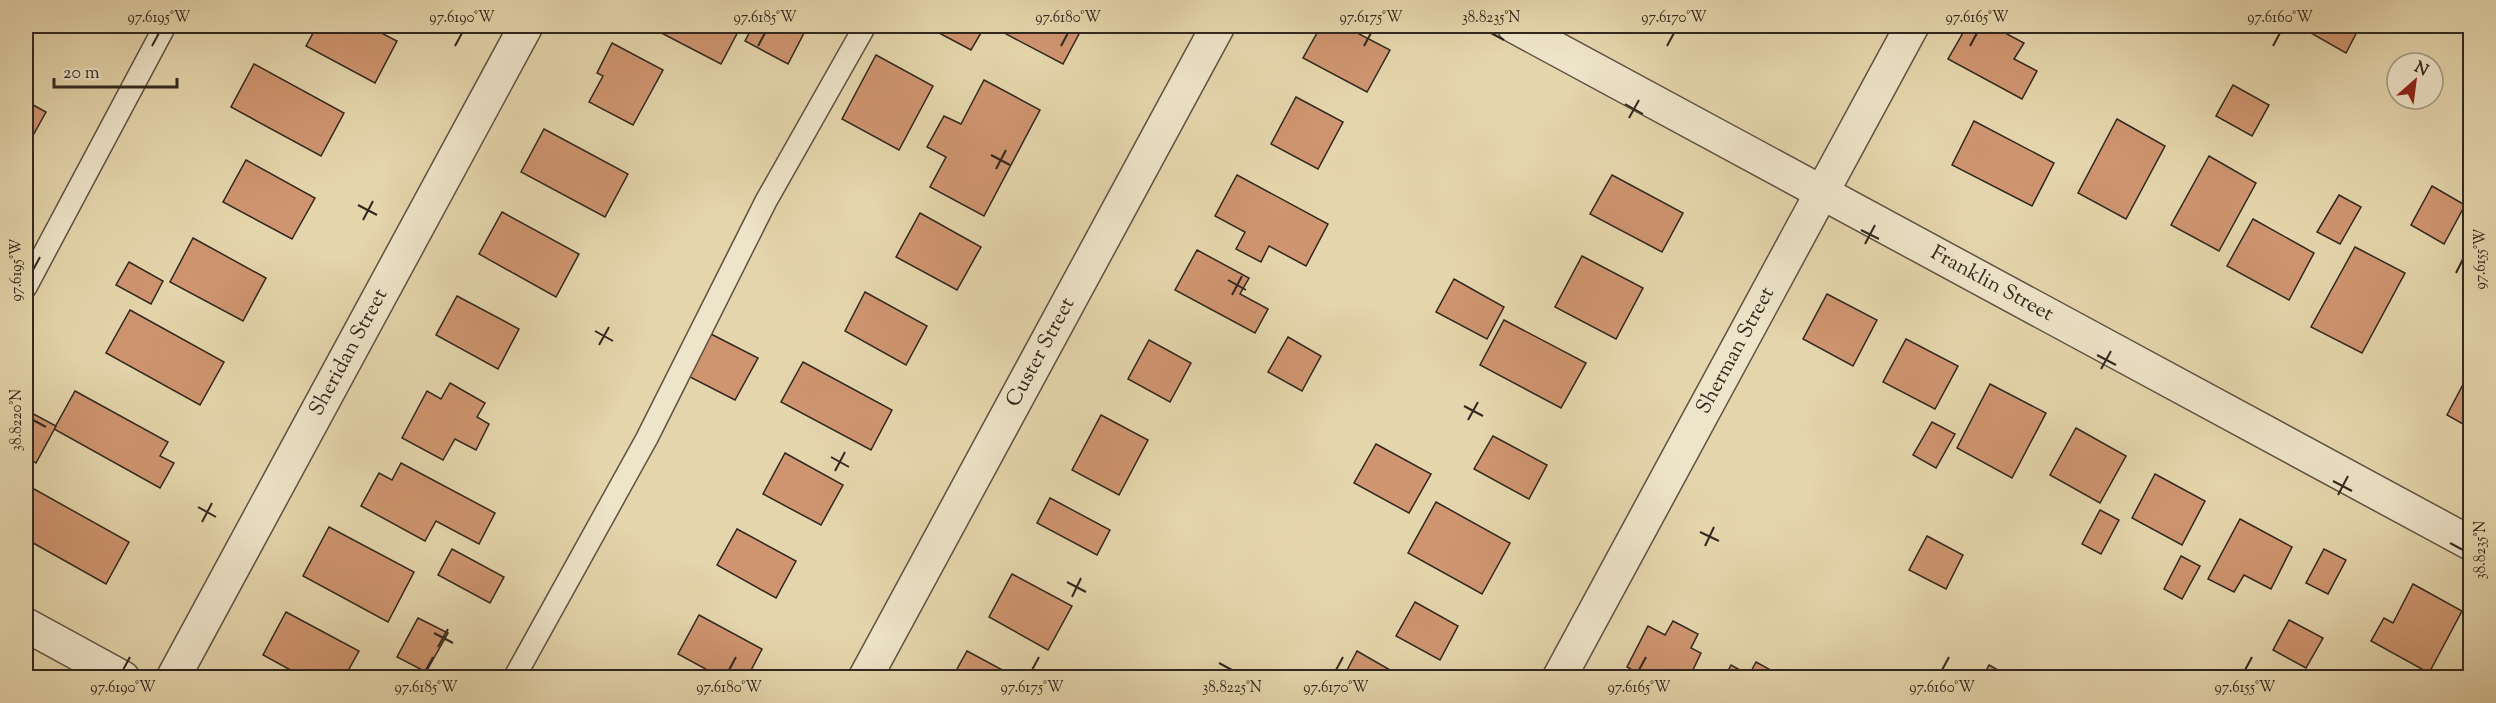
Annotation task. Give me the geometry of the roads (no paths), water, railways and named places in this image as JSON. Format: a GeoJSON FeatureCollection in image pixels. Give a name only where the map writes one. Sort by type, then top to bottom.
{"type":"FeatureCollection","features":[{"type":"Feature","properties":{"kind":"street","name":"Sheridan Street"},"geometry":{"type":"LineString","coordinates":[[173,678],[526,26]]}},
{"type":"Feature","properties":{"kind":"street","name":"Custer Street"},"geometry":{"type":"LineString","coordinates":[[865,678],[1218,26]]}},
{"type":"Feature","properties":{"kind":"street","name":"Franklin Street"},"geometry":{"type":"LineString","coordinates":[[1514,26],[1550,34],[1822,192],[2470,543]]}},
{"type":"Feature","properties":{"kind":"street","name":"Sherman Street"},"geometry":{"type":"LineString","coordinates":[[1559,678],[1912,26]]}},
{"type":"Feature","properties":{"kind":"street"},"geometry":{"type":"LineString","coordinates":[[26,625],[123,678]]}},
{"type":"Feature","properties":{"kind":"lane"},"geometry":{"type":"LineString","coordinates":[[26,287],[165,26]]}},
{"type":"Feature","properties":{"kind":"lane"},"geometry":{"type":"LineString","coordinates":[[514,678],[647,438],[766,201],[865,26]]}}]}
